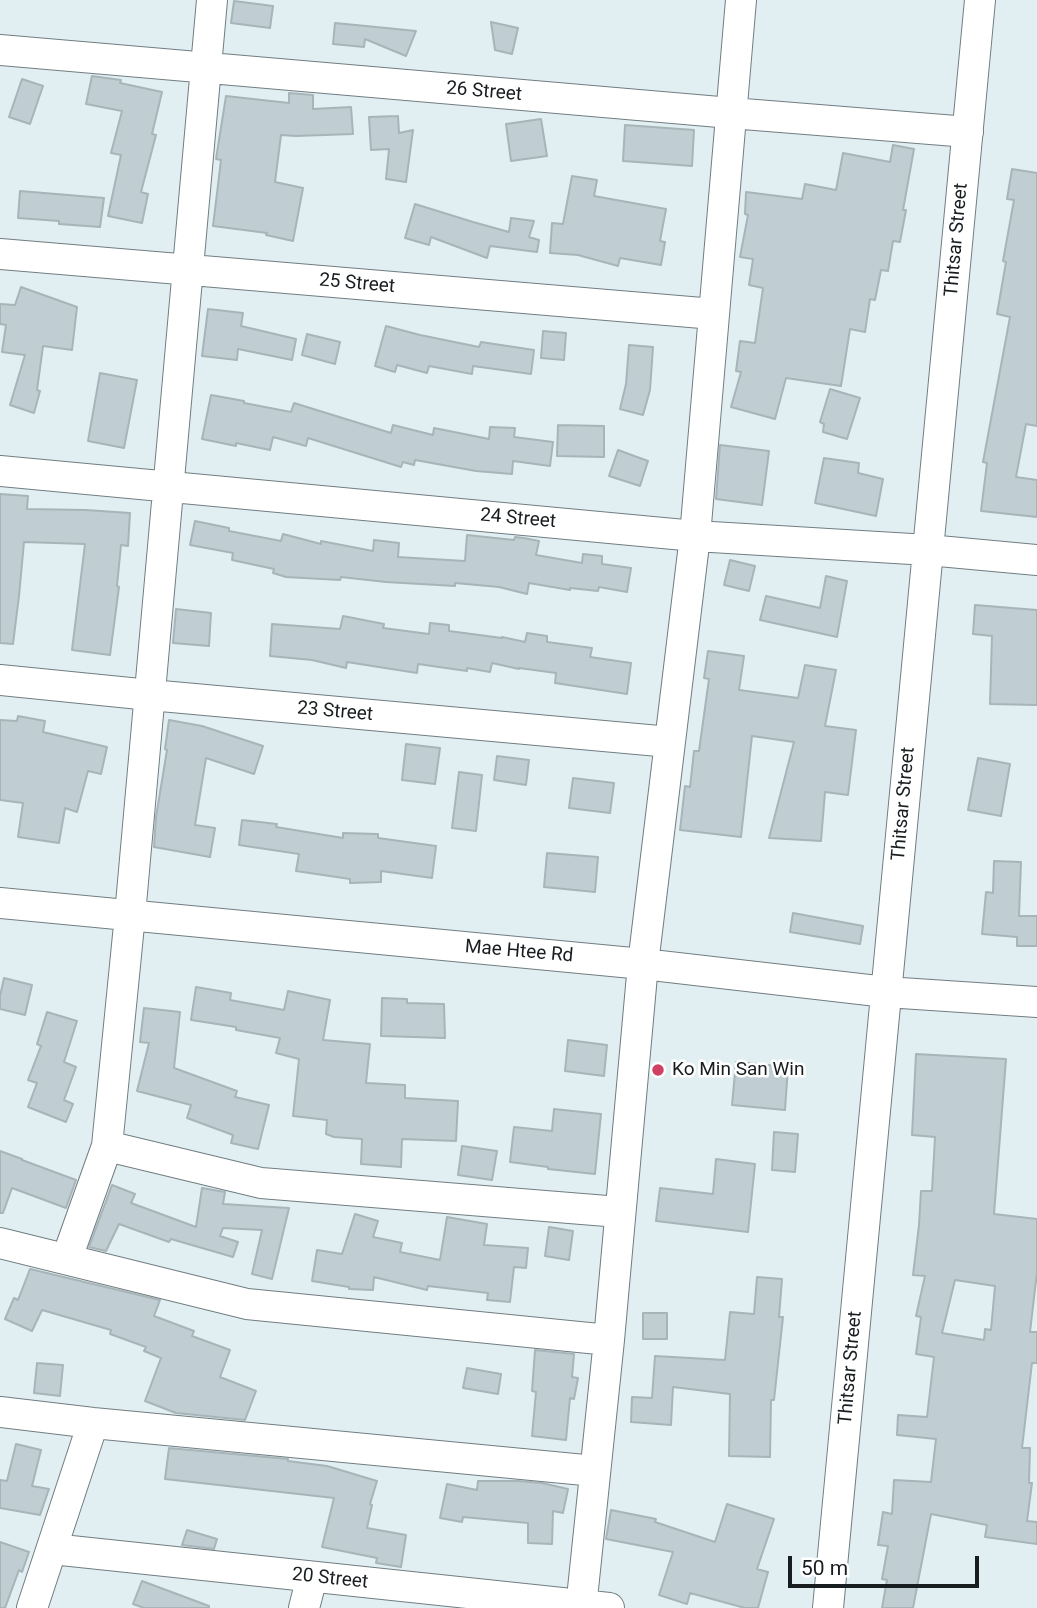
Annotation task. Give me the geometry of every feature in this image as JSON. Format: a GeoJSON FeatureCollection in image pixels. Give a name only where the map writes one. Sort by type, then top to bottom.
{"type":"FeatureCollection","features":[{"type":"Feature","properties":{"kind":"street"},"geometry":{"type":"LineString","coordinates":[[67,1258],[107,1146],[212,0]]}},
{"type":"Feature","properties":{"kind":"street"},"geometry":{"type":"LineString","coordinates":[[590,1607],[595,1471],[619,1212],[643,964],[695,536],[741,0]]}},
{"type":"Feature","properties":{"kind":"street","name":"Thitsar Street"},"geometry":{"type":"LineString","coordinates":[[828,1608],[980,0]]}},
{"type":"Feature","properties":{"kind":"street","name":"26 Street"},"geometry":{"type":"LineString","coordinates":[[0,50],[968,132]]}},
{"type":"Feature","properties":{"kind":"street","name":"25 Street"},"geometry":{"type":"LineString","coordinates":[[0,254],[714,314]]}},
{"type":"Feature","properties":{"kind":"street","name":"24 Street"},"geometry":{"type":"LineString","coordinates":[[0,471],[695,536],[928,550],[1037,560]]}},
{"type":"Feature","properties":{"kind":"street","name":"23 Street"},"geometry":{"type":"LineString","coordinates":[[0,680],[670,742]]}},
{"type":"Feature","properties":{"kind":"street","name":"Mae Htee Rd"},"geometry":{"type":"LineString","coordinates":[[0,903],[643,964],[886,992],[1037,1002]]}},
{"type":"Feature","properties":{"kind":"street"},"geometry":{"type":"LineString","coordinates":[[107,1146],[261,1183],[619,1212]]}},
{"type":"Feature","properties":{"kind":"street"},"geometry":{"type":"LineString","coordinates":[[0,1242],[247,1304],[609,1340]]}},
{"type":"Feature","properties":{"kind":"street"},"geometry":{"type":"LineString","coordinates":[[0,1412],[595,1471]]}},
{"type":"Feature","properties":{"kind":"street"},"geometry":{"type":"LineString","coordinates":[[32,1608],[93,1423]]}},
{"type":"Feature","properties":{"kind":"street","name":"20 Street"},"geometry":{"type":"LineString","coordinates":[[52,1549],[590,1607]]}},
{"type":"Feature","properties":{"kind":"street"},"geometry":{"type":"LineString","coordinates":[[304,1608],[312,1577]]}},
{"type":"Feature","properties":{"kind":"building"},"geometry":{"type":"Polygon","coordinates":[[[234,1],[273,6],[270,28],[231,23],[234,1]]]}},
{"type":"Feature","properties":{"kind":"building"},"geometry":{"type":"Polygon","coordinates":[[[491,22],[518,28],[512,54],[495,50],[491,22]]]}},
{"type":"Feature","properties":{"kind":"building"},"geometry":{"type":"Polygon","coordinates":[[[335,23],[416,31],[406,56],[365,39],[364,47],[333,44],[335,23]]]}},
{"type":"Feature","properties":{"kind":"building"},"geometry":{"type":"Polygon","coordinates":[[[92,76],[121,80],[120,83],[162,92],[152,134],[156,135],[141,192],[148,194],[142,223],[108,216],[121,155],[111,153],[122,111],[86,104],[92,76]]]}},
{"type":"Feature","properties":{"kind":"building"},"geometry":{"type":"Polygon","coordinates":[[[22,79],[43,86],[30,124],[9,117],[22,79]]]}},
{"type":"Feature","properties":{"kind":"building"},"geometry":{"type":"Polygon","coordinates":[[[289,93],[313,95],[313,109],[351,107],[353,134],[281,135],[275,182],[303,188],[293,241],[266,235],[267,233],[213,226],[221,160],[216,159],[226,96],[289,103],[289,93]]]}},
{"type":"Feature","properties":{"kind":"building"},"geometry":{"type":"Polygon","coordinates":[[[398,116],[399,133],[413,130],[406,182],[386,179],[389,149],[371,150],[369,117],[398,116]]]}},
{"type":"Feature","properties":{"kind":"building"},"geometry":{"type":"Polygon","coordinates":[[[541,119],[547,156],[511,161],[506,124],[541,119]]]}},
{"type":"Feature","properties":{"kind":"building"},"geometry":{"type":"Polygon","coordinates":[[[625,125],[694,130],[692,166],[623,161],[625,125]]]}},
{"type":"Feature","properties":{"kind":"building"},"geometry":{"type":"Polygon","coordinates":[[[893,145],[914,149],[900,242],[893,241],[888,271],[881,270],[875,300],[870,299],[865,332],[850,329],[841,386],[786,378],[775,419],[731,407],[741,372],[736,371],[740,341],[755,343],[763,288],[749,285],[753,259],[740,257],[748,215],[745,214],[746,192],[802,199],[805,184],[836,190],[843,153],[890,162],[893,145]]]}},
{"type":"Feature","properties":{"kind":"building"},"geometry":{"type":"Polygon","coordinates":[[[1012,169],[1037,173],[1037,426],[1026,424],[1016,477],[1037,480],[1037,517],[981,511],[987,463],[983,462],[1010,317],[997,314],[1014,200],[1007,199],[1012,169]]]}},
{"type":"Feature","properties":{"kind":"building"},"geometry":{"type":"Polygon","coordinates":[[[572,176],[597,180],[594,196],[666,209],[660,241],[665,242],[661,265],[620,258],[618,266],[578,255],[550,253],[552,223],[563,224],[572,176]]]}},
{"type":"Feature","properties":{"kind":"building"},"geometry":{"type":"Polygon","coordinates":[[[20,191],[104,198],[100,227],[18,218],[20,191]]]}},
{"type":"Feature","properties":{"kind":"building"},"geometry":{"type":"Polygon","coordinates":[[[415,204],[509,232],[511,218],[534,221],[529,237],[539,240],[537,252],[490,246],[487,258],[431,237],[429,245],[405,238],[415,204]]]}},
{"type":"Feature","properties":{"kind":"building"},"geometry":{"type":"Polygon","coordinates":[[[21,287],[77,307],[72,350],[43,346],[37,390],[40,391],[34,413],[10,405],[25,355],[2,352],[6,325],[0,324],[0,304],[15,305],[21,287]]]}},
{"type":"Feature","properties":{"kind":"building"},"geometry":{"type":"Polygon","coordinates":[[[208,309],[243,313],[241,326],[296,339],[292,360],[238,349],[237,360],[202,356],[208,309]]]}},
{"type":"Feature","properties":{"kind":"building"},"geometry":{"type":"Polygon","coordinates":[[[386,326],[479,347],[481,342],[534,350],[531,374],[473,366],[472,374],[429,366],[427,373],[397,365],[395,372],[375,366],[386,326]]]}},
{"type":"Feature","properties":{"kind":"building"},"geometry":{"type":"Polygon","coordinates":[[[543,331],[566,333],[564,360],[541,358],[543,331]]]}},
{"type":"Feature","properties":{"kind":"building"},"geometry":{"type":"Polygon","coordinates":[[[307,334],[340,342],[335,364],[302,355],[307,334]]]}},
{"type":"Feature","properties":{"kind":"building"},"geometry":{"type":"Polygon","coordinates":[[[629,345],[653,347],[650,390],[643,415],[620,409],[626,384],[629,345]]]}},
{"type":"Feature","properties":{"kind":"building"},"geometry":{"type":"Polygon","coordinates":[[[100,373],[137,380],[124,448],[88,441],[100,373]]]}},
{"type":"Feature","properties":{"kind":"building"},"geometry":{"type":"Polygon","coordinates":[[[830,389],[860,398],[847,439],[823,432],[824,424],[820,422],[830,389]]]}},
{"type":"Feature","properties":{"kind":"building"},"geometry":{"type":"Polygon","coordinates":[[[211,395],[291,412],[294,403],[391,433],[393,425],[433,435],[434,428],[489,439],[490,427],[515,428],[514,437],[553,442],[550,466],[513,461],[512,474],[476,471],[415,460],[414,465],[403,462],[401,467],[308,438],[306,446],[273,437],[270,450],[202,439],[211,395]]]}},
{"type":"Feature","properties":{"kind":"building"},"geometry":{"type":"Polygon","coordinates":[[[558,425],[604,426],[604,457],[557,456],[558,425]]]}},
{"type":"Feature","properties":{"kind":"building"},"geometry":{"type":"Polygon","coordinates":[[[720,445],[769,451],[762,505],[716,499],[720,445]]]}},
{"type":"Feature","properties":{"kind":"building"},"geometry":{"type":"Polygon","coordinates":[[[618,450],[648,461],[640,486],[609,476],[618,450]]]}},
{"type":"Feature","properties":{"kind":"building"},"geometry":{"type":"Polygon","coordinates":[[[824,458],[859,463],[858,473],[883,479],[876,516],[815,503],[824,458]]]}},
{"type":"Feature","properties":{"kind":"building"},"geometry":{"type":"Polygon","coordinates":[[[0,494],[28,496],[27,509],[130,513],[128,546],[121,545],[119,587],[110,655],[72,650],[85,544],[24,542],[13,644],[0,643],[0,494]]]}},
{"type":"Feature","properties":{"kind":"building"},"geometry":{"type":"Polygon","coordinates":[[[195,521],[281,541],[283,534],[321,544],[321,541],[373,551],[374,540],[399,543],[398,557],[465,561],[467,535],[514,540],[515,537],[539,541],[536,555],[582,563],[583,554],[602,556],[602,564],[631,568],[627,592],[599,587],[598,591],[570,590],[529,583],[527,594],[499,587],[455,583],[455,586],[341,577],[340,580],[286,577],[273,573],[274,569],[232,560],[233,553],[190,545],[195,521]]]}},
{"type":"Feature","properties":{"kind":"building"},"geometry":{"type":"Polygon","coordinates":[[[730,560],[755,566],[749,591],[724,585],[730,560]]]}},
{"type":"Feature","properties":{"kind":"building"},"geometry":{"type":"Polygon","coordinates":[[[826,576],[847,581],[837,637],[760,620],[766,596],[820,608],[826,576]]]}},
{"type":"Feature","properties":{"kind":"building"},"geometry":{"type":"Polygon","coordinates":[[[975,605],[1037,610],[1037,705],[990,704],[992,636],[973,634],[975,605]]]}},
{"type":"Feature","properties":{"kind":"building"},"geometry":{"type":"Polygon","coordinates":[[[176,609],[211,613],[209,646],[173,643],[176,609]]]}},
{"type":"Feature","properties":{"kind":"building"},"geometry":{"type":"Polygon","coordinates":[[[343,616],[384,624],[383,628],[429,634],[430,623],[449,625],[449,631],[525,642],[527,633],[547,636],[547,642],[592,648],[590,657],[631,663],[627,694],[555,683],[556,673],[492,663],[490,672],[418,664],[417,673],[347,662],[346,668],[312,660],[270,656],[272,624],[340,629],[343,616]]]}},
{"type":"Feature","properties":{"kind":"building"},"geometry":{"type":"Polygon","coordinates":[[[708,651],[744,656],[739,690],[798,698],[805,665],[836,670],[825,726],[856,730],[848,795],[825,792],[821,841],[769,838],[794,742],[752,736],[741,837],[680,830],[685,786],[690,787],[694,751],[699,751],[709,679],[704,678],[708,651]]]}},
{"type":"Feature","properties":{"kind":"building"},"geometry":{"type":"Polygon","coordinates":[[[18,716],[45,721],[43,732],[107,747],[101,774],[88,771],[77,812],[65,808],[59,843],[18,837],[23,803],[0,800],[0,720],[17,721],[18,716]]]}},
{"type":"Feature","properties":{"kind":"building"},"geometry":{"type":"Polygon","coordinates":[[[169,720],[202,726],[263,746],[254,774],[206,758],[195,825],[215,828],[210,857],[154,847],[169,720]]]}},
{"type":"Feature","properties":{"kind":"building"},"geometry":{"type":"Polygon","coordinates":[[[406,744],[440,748],[435,784],[402,780],[406,744]]]}},
{"type":"Feature","properties":{"kind":"building"},"geometry":{"type":"Polygon","coordinates":[[[497,756],[529,760],[526,785],[494,780],[497,756]]]}},
{"type":"Feature","properties":{"kind":"building"},"geometry":{"type":"Polygon","coordinates":[[[978,758],[1010,764],[1001,816],[968,810],[978,758]]]}},
{"type":"Feature","properties":{"kind":"building"},"geometry":{"type":"Polygon","coordinates":[[[459,772],[482,775],[476,831],[452,828],[459,772]]]}},
{"type":"Feature","properties":{"kind":"building"},"geometry":{"type":"Polygon","coordinates":[[[573,778],[614,783],[610,813],[569,808],[573,778]]]}},
{"type":"Feature","properties":{"kind":"building"},"geometry":{"type":"Polygon","coordinates":[[[242,820],[277,824],[276,827],[343,838],[343,833],[378,834],[378,838],[436,846],[432,878],[381,871],[381,882],[350,883],[350,879],[296,871],[299,854],[239,845],[242,820]]]}},
{"type":"Feature","properties":{"kind":"building"},"geometry":{"type":"Polygon","coordinates":[[[547,853],[598,857],[595,892],[544,887],[547,853]]]}},
{"type":"Feature","properties":{"kind":"building"},"geometry":{"type":"Polygon","coordinates":[[[994,861],[1021,862],[1019,916],[1037,916],[1037,946],[1017,946],[1017,937],[982,934],[986,892],[993,893],[994,861]]]}},
{"type":"Feature","properties":{"kind":"building"},"geometry":{"type":"Polygon","coordinates":[[[793,913],[863,926],[860,944],[790,932],[793,913]]]}},
{"type":"Feature","properties":{"kind":"building"},"geometry":{"type":"Polygon","coordinates":[[[4,978],[32,985],[25,1015],[0,1009],[4,978]]]}},
{"type":"Feature","properties":{"kind":"building"},"geometry":{"type":"Polygon","coordinates":[[[196,987],[231,993],[230,1000],[284,1010],[288,991],[330,1000],[323,1040],[370,1044],[366,1083],[405,1085],[405,1098],[458,1101],[456,1141],[402,1139],[401,1167],[361,1164],[362,1139],[326,1134],[327,1120],[293,1116],[299,1059],[276,1053],[280,1038],[191,1020],[196,987]]]}},
{"type":"Feature","properties":{"kind":"building"},"geometry":{"type":"Polygon","coordinates":[[[382,998],[407,999],[407,1003],[444,1004],[445,1038],[381,1036],[382,998]]]}},
{"type":"Feature","properties":{"kind":"building"},"geometry":{"type":"Polygon","coordinates":[[[144,1008],[180,1012],[174,1068],[237,1091],[235,1097],[269,1105],[258,1149],[231,1143],[233,1135],[187,1118],[191,1105],[137,1091],[149,1043],[140,1042],[144,1008]]]}},
{"type":"Feature","properties":{"kind":"building"},"geometry":{"type":"Polygon","coordinates":[[[47,1012],[77,1021],[64,1062],[76,1067],[64,1100],[73,1104],[66,1122],[28,1107],[37,1083],[28,1080],[41,1046],[37,1044],[47,1012]]]}},
{"type":"Feature","properties":{"kind":"building"},"geometry":{"type":"Polygon","coordinates":[[[568,1040],[607,1045],[604,1076],[565,1071],[568,1040]]]}},
{"type":"Feature","properties":{"kind":"building"},"geometry":{"type":"Polygon","coordinates":[[[916,1054],[1006,1059],[994,1214],[1037,1219],[1037,1272],[1030,1332],[1037,1332],[1037,1363],[1032,1363],[1022,1448],[1030,1448],[1029,1483],[1032,1483],[1027,1521],[1037,1522],[1037,1544],[985,1537],[987,1525],[931,1514],[913,1608],[882,1608],[887,1580],[882,1579],[888,1546],[878,1545],[883,1512],[892,1514],[894,1480],[931,1482],[936,1439],[897,1435],[898,1415],[927,1417],[934,1357],[916,1354],[921,1317],[916,1316],[925,1276],[913,1275],[921,1191],[932,1191],[935,1137],[912,1135],[916,1054]],[[955,1280],[942,1333],[984,1340],[985,1329],[991,1330],[995,1286],[955,1280]]]}},
{"type":"Feature","properties":{"kind":"building"},"geometry":{"type":"Polygon","coordinates":[[[736,1062],[788,1067],[785,1110],[732,1105],[736,1062]]]}},
{"type":"Feature","properties":{"kind":"building"},"geometry":{"type":"Polygon","coordinates":[[[554,1109],[601,1114],[595,1174],[510,1162],[514,1127],[552,1131],[554,1109]]]}},
{"type":"Feature","properties":{"kind":"building"},"geometry":{"type":"Polygon","coordinates":[[[774,1132],[798,1134],[795,1172],[772,1170],[774,1132]]]}},
{"type":"Feature","properties":{"kind":"building"},"geometry":{"type":"Polygon","coordinates":[[[462,1146],[497,1151],[492,1180],[458,1175],[462,1146]]]}},
{"type":"Feature","properties":{"kind":"building"},"geometry":{"type":"Polygon","coordinates":[[[0,1151],[76,1180],[66,1208],[12,1188],[3,1213],[0,1213],[0,1151]]]}},
{"type":"Feature","properties":{"kind":"building"},"geometry":{"type":"Polygon","coordinates":[[[716,1159],[755,1164],[748,1232],[656,1221],[660,1188],[713,1194],[716,1159]]]}},
{"type":"Feature","properties":{"kind":"building"},"geometry":{"type":"Polygon","coordinates":[[[112,1185],[135,1194],[131,1203],[196,1227],[202,1188],[225,1192],[223,1204],[289,1208],[272,1279],[252,1274],[262,1230],[223,1228],[220,1236],[238,1242],[233,1257],[171,1239],[169,1242],[119,1224],[106,1251],[89,1247],[112,1185]]]}},
{"type":"Feature","properties":{"kind":"building"},"geometry":{"type":"Polygon","coordinates":[[[355,1214],[378,1221],[373,1237],[402,1243],[400,1252],[440,1260],[447,1217],[487,1224],[484,1245],[528,1248],[526,1268],[514,1267],[510,1302],[487,1300],[488,1293],[428,1286],[427,1290],[374,1277],[373,1290],[349,1289],[312,1281],[317,1250],[342,1254],[355,1214]]]}},
{"type":"Feature","properties":{"kind":"building"},"geometry":{"type":"Polygon","coordinates":[[[549,1227],[573,1231],[569,1260],[545,1256],[549,1227]]]}},
{"type":"Feature","properties":{"kind":"building"},"geometry":{"type":"Polygon","coordinates":[[[30,1269],[160,1300],[154,1316],[194,1331],[192,1336],[230,1350],[220,1377],[256,1391],[245,1420],[176,1413],[145,1401],[161,1358],[144,1351],[146,1347],[110,1334],[111,1330],[42,1310],[32,1331],[5,1319],[14,1298],[18,1300],[30,1269]]]}},
{"type":"Feature","properties":{"kind":"building"},"geometry":{"type":"Polygon","coordinates":[[[757,1277],[782,1279],[779,1317],[783,1317],[774,1400],[771,1400],[770,1457],[729,1456],[730,1394],[673,1387],[671,1425],[631,1422],[632,1397],[652,1398],[655,1356],[725,1360],[730,1312],[754,1314],[757,1277]]]}},
{"type":"Feature","properties":{"kind":"building"},"geometry":{"type":"Polygon","coordinates":[[[643,1313],[667,1313],[667,1339],[643,1339],[643,1313]]]}},
{"type":"Feature","properties":{"kind":"building"},"geometry":{"type":"Polygon","coordinates":[[[535,1350],[574,1354],[572,1377],[578,1378],[574,1399],[570,1398],[566,1440],[532,1436],[536,1392],[532,1391],[535,1350]]]}},
{"type":"Feature","properties":{"kind":"building"},"geometry":{"type":"Polygon","coordinates":[[[37,1363],[63,1365],[60,1396],[34,1393],[37,1363]]]}},
{"type":"Feature","properties":{"kind":"building"},"geometry":{"type":"Polygon","coordinates":[[[467,1368],[501,1374],[498,1394],[463,1388],[467,1368]]]}},
{"type":"Feature","properties":{"kind":"building"},"geometry":{"type":"Polygon","coordinates":[[[16,1444],[41,1450],[32,1486],[49,1489],[40,1515],[0,1508],[0,1480],[7,1481],[16,1444]]]}},
{"type":"Feature","properties":{"kind":"building"},"geometry":{"type":"Polygon","coordinates":[[[169,1448],[288,1459],[327,1466],[377,1481],[367,1528],[406,1535],[401,1567],[376,1563],[377,1558],[322,1547],[334,1498],[165,1479],[169,1448]]]}},
{"type":"Feature","properties":{"kind":"building"},"geometry":{"type":"Polygon","coordinates":[[[478,1481],[542,1483],[568,1489],[563,1513],[553,1511],[552,1544],[528,1543],[528,1523],[463,1517],[462,1522],[440,1518],[447,1484],[477,1490],[478,1481]]]}},
{"type":"Feature","properties":{"kind":"building"},"geometry":{"type":"Polygon","coordinates":[[[727,1504],[774,1519],[757,1569],[768,1572],[758,1608],[745,1608],[690,1593],[687,1604],[659,1595],[673,1552],[606,1539],[611,1510],[656,1519],[655,1522],[715,1542],[727,1504]]]}},
{"type":"Feature","properties":{"kind":"building"},"geometry":{"type":"Polygon","coordinates":[[[187,1530],[217,1539],[214,1549],[182,1545],[187,1530]]]}},
{"type":"Feature","properties":{"kind":"building"},"geometry":{"type":"Polygon","coordinates":[[[0,1542],[29,1552],[22,1572],[19,1570],[5,1608],[0,1608],[0,1542]]]}},
{"type":"Feature","properties":{"kind":"building"},"geometry":{"type":"Polygon","coordinates":[[[142,1581],[209,1608],[144,1608],[133,1604],[142,1581]]]}},
{"type":"Feature","properties":{"kind":"place","name":"Ko Min San Win"},"geometry":{"type":"Point","coordinates":[658,1070]}}]}
